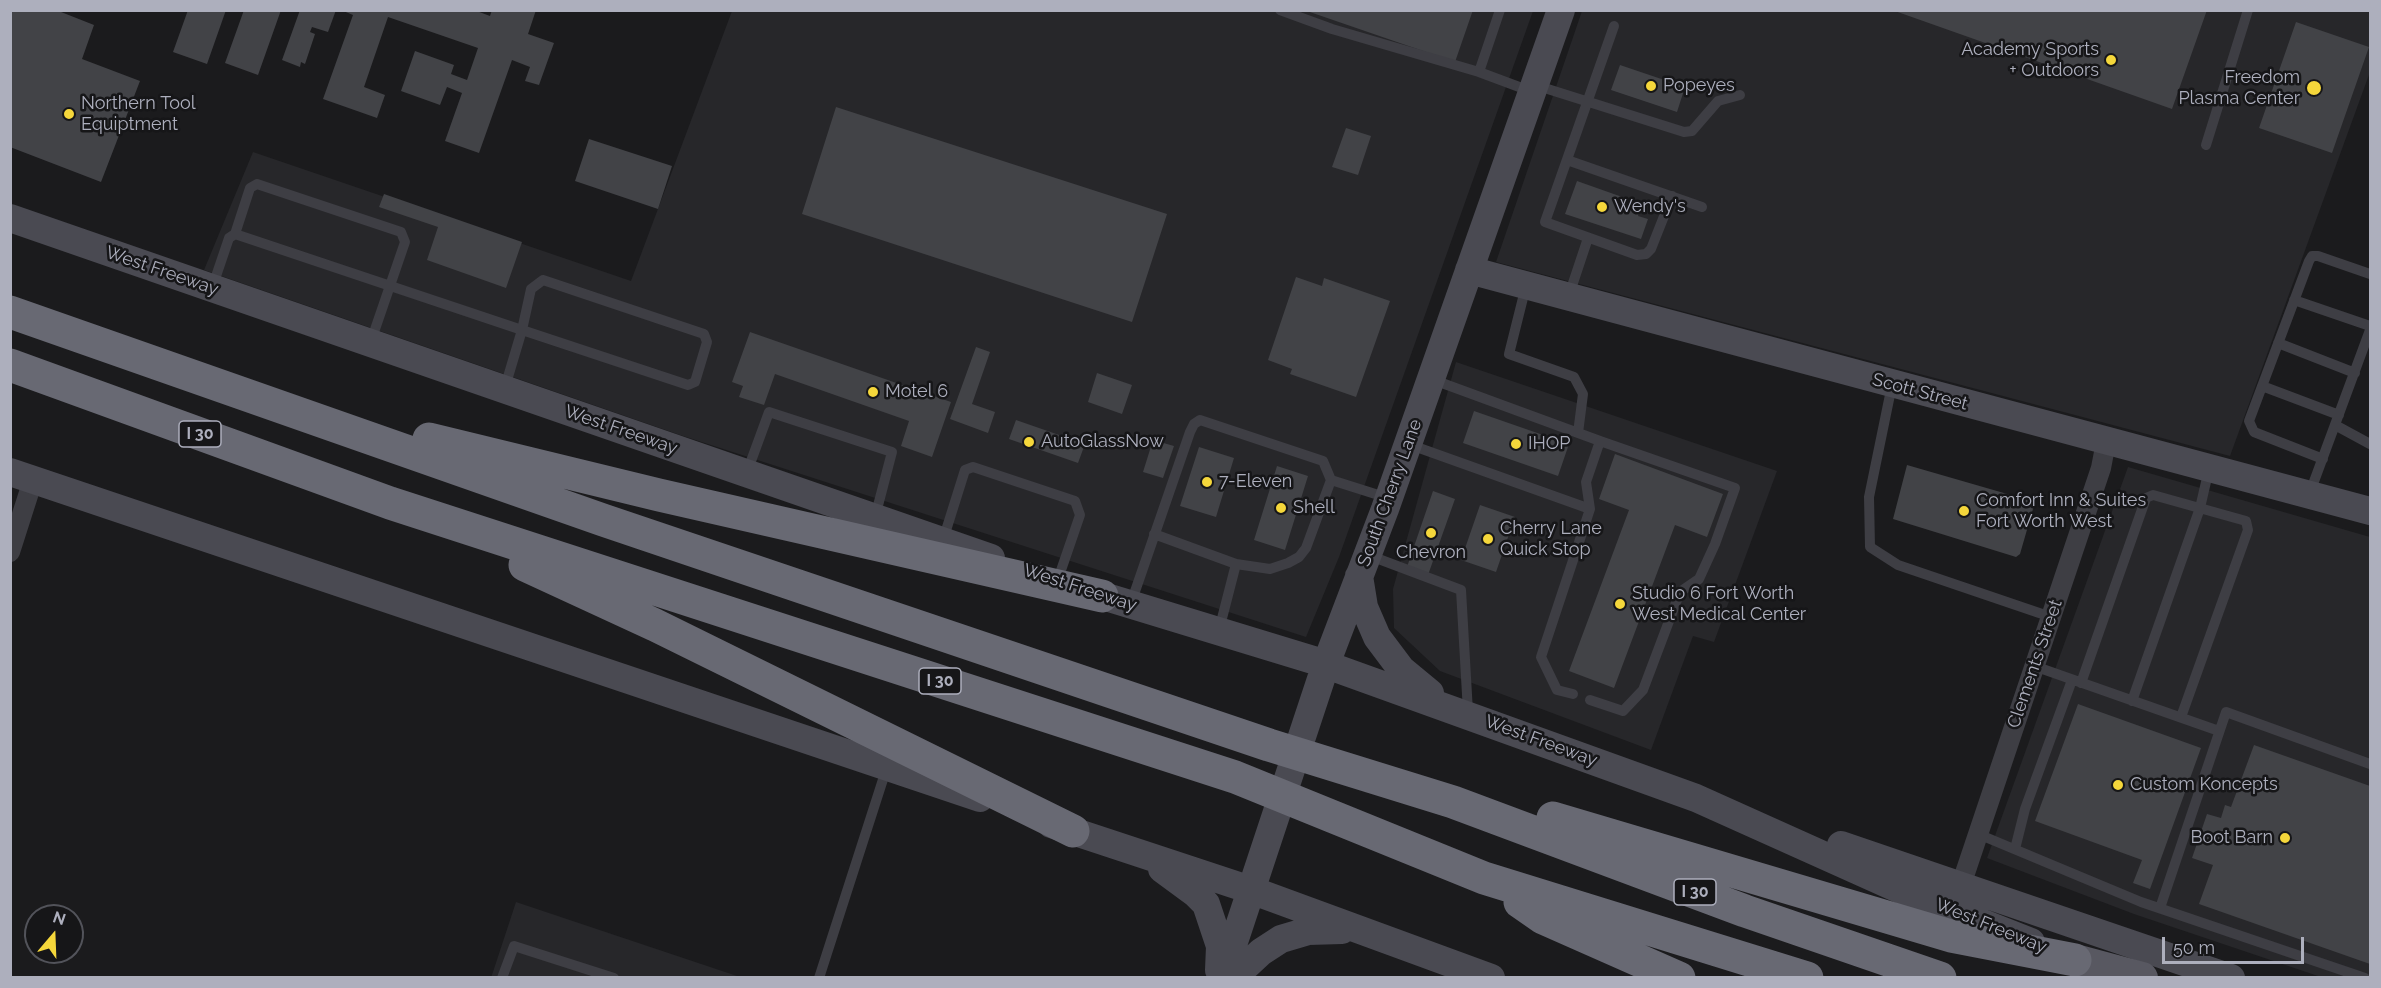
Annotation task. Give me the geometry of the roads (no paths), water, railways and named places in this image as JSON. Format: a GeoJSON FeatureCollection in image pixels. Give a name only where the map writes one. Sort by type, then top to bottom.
{"type":"FeatureCollection","features":[{"type":"Feature","properties":{"kind":"highway","name":"I 30"},"geometry":{"type":"LineString","coordinates":[[10,312],[603,520],[1269,745],[1453,802],[1745,911],[1940,978]]}},
{"type":"Feature","properties":{"kind":"highway","name":"I 30"},"geometry":{"type":"LineString","coordinates":[[10,365],[390,503],[1235,777],[1484,878],[1807,978]]}},
{"type":"Feature","properties":{"kind":"highway"},"geometry":{"type":"LineString","coordinates":[[244,394],[659,495],[940,549],[1116,601]]}},
{"type":"Feature","properties":{"kind":"highway"},"geometry":{"type":"LineString","coordinates":[[390,503],[655,625],[1073,831]]}},
{"type":"Feature","properties":{"kind":"highway"},"geometry":{"type":"LineString","coordinates":[[1453,802],[1505,803],[1951,936],[2075,960]]}},
{"type":"Feature","properties":{"kind":"highway"},"geometry":{"type":"LineString","coordinates":[[1484,878],[1543,918],[1679,978]]}},
{"type":"Feature","properties":{"kind":"main road","name":"South Cherry Lane"},"geometry":{"type":"LineString","coordinates":[[1220,978],[1323,676],[1561,10]]}},
{"type":"Feature","properties":{"kind":"main road","name":"West Freeway"},"geometry":{"type":"LineString","coordinates":[[10,218],[875,518],[940,549]]}},
{"type":"Feature","properties":{"kind":"main road","name":"Scott Street"},"geometry":{"type":"LineString","coordinates":[[1469,270],[2370,511]]}},
{"type":"Feature","properties":{"kind":"main road"},"geometry":{"type":"LineString","coordinates":[[22,476],[1251,890],[1491,978]]}},
{"type":"Feature","properties":{"kind":"main road"},"geometry":{"type":"LineString","coordinates":[[1364,565],[1364,608],[1377,637],[1401,669],[1458,711]]}},
{"type":"Feature","properties":{"kind":"main road","name":"West Freeway"},"geometry":{"type":"LineString","coordinates":[[1116,601],[1218,631],[1323,676],[1458,711],[1696,798],[1912,895],[2075,960],[2142,978]]}},
{"type":"Feature","properties":{"kind":"main road"},"geometry":{"type":"LineString","coordinates":[[1696,798],[1961,885],[2231,978]]}},
{"type":"Feature","properties":{"kind":"main road"},"geometry":{"type":"LineString","coordinates":[[1148,855],[1206,904],[1220,946],[1220,978]]}},
{"type":"Feature","properties":{"kind":"main road"},"geometry":{"type":"LineString","coordinates":[[1233,978],[1261,952],[1281,939],[1308,931],[1357,929]]}},
{"type":"Feature","properties":{"kind":"street","name":"Clements Street"},"geometry":{"type":"LineString","coordinates":[[1961,885],[2101,468],[2106,442]]}},
{"type":"Feature","properties":{"kind":"street"},"geometry":{"type":"LineString","coordinates":[[10,552],[22,476]]}},
{"type":"Feature","properties":{"kind":"lane"},"geometry":{"type":"LineString","coordinates":[[1280,10],[1332,28],[1534,88],[1588,101],[1684,132],[1692,131],[1718,101],[1740,95]]}},
{"type":"Feature","properties":{"kind":"lane"},"geometry":{"type":"LineString","coordinates":[[1479,72],[1500,10]]}},
{"type":"Feature","properties":{"kind":"lane"},"geometry":{"type":"LineString","coordinates":[[2206,145],[2248,10]]}},
{"type":"Feature","properties":{"kind":"lane"},"geometry":{"type":"LineString","coordinates":[[1614,26],[1545,222],[1626,253],[1646,254],[1651,249],[1672,196]]}},
{"type":"Feature","properties":{"kind":"lane"},"geometry":{"type":"LineString","coordinates":[[1567,160],[1702,207]]}},
{"type":"Feature","properties":{"kind":"lane"},"geometry":{"type":"LineString","coordinates":[[212,288],[229,238],[235,234],[250,188],[257,184],[401,232],[405,242],[370,343]]}},
{"type":"Feature","properties":{"kind":"lane"},"geometry":{"type":"LineString","coordinates":[[235,234],[390,286],[522,330],[688,385],[695,382],[707,342],[704,334],[543,280],[531,289],[522,330],[504,389]]}},
{"type":"Feature","properties":{"kind":"lane"},"geometry":{"type":"LineString","coordinates":[[1568,297],[1588,238]]}},
{"type":"Feature","properties":{"kind":"lane"},"geometry":{"type":"LineString","coordinates":[[2323,459],[2254,432],[2248,421],[2312,256],[2370,274]]}},
{"type":"Feature","properties":{"kind":"lane"},"geometry":{"type":"LineString","coordinates":[[1527,286],[1509,354],[1574,377],[1584,394],[1578,432]]}},
{"type":"Feature","properties":{"kind":"lane"},"geometry":{"type":"LineString","coordinates":[[2294,300],[2370,328],[2309,495]]}},
{"type":"Feature","properties":{"kind":"lane"},"geometry":{"type":"LineString","coordinates":[[2278,343],[2355,373]]}},
{"type":"Feature","properties":{"kind":"lane"},"geometry":{"type":"LineString","coordinates":[[1431,379],[1735,488],[1715,544],[1699,579],[1680,592],[1643,690],[1623,711],[1590,700]]}},
{"type":"Feature","properties":{"kind":"lane"},"geometry":{"type":"LineString","coordinates":[[1892,384],[1869,497],[1870,547],[1898,565],[2051,617]]}},
{"type":"Feature","properties":{"kind":"lane"},"geometry":{"type":"LineString","coordinates":[[2262,386],[2337,420],[2370,444]]}},
{"type":"Feature","properties":{"kind":"lane"},"geometry":{"type":"LineString","coordinates":[[747,473],[769,412],[892,452],[875,518]]}},
{"type":"Feature","properties":{"kind":"lane"},"geometry":{"type":"LineString","coordinates":[[1116,601],[1154,534],[1190,432],[1194,424],[1200,420],[1323,461],[1331,480],[1306,548],[1299,557],[1270,569],[1236,564],[1154,534]]}},
{"type":"Feature","properties":{"kind":"lane"},"geometry":{"type":"LineString","coordinates":[[1573,694],[1557,690],[1540,657],[1590,509],[1586,482],[1600,441]]}},
{"type":"Feature","properties":{"kind":"lane"},"geometry":{"type":"LineString","coordinates":[[1407,444],[1590,509]]}},
{"type":"Feature","properties":{"kind":"lane"},"geometry":{"type":"LineString","coordinates":[[940,549],[965,470],[973,467],[1075,501],[1080,515],[1057,583]]}},
{"type":"Feature","properties":{"kind":"lane"},"geometry":{"type":"LineString","coordinates":[[2132,701],[2200,508],[2210,469]]}},
{"type":"Feature","properties":{"kind":"lane"},"geometry":{"type":"LineString","coordinates":[[1331,480],[1388,499]]}},
{"type":"Feature","properties":{"kind":"lane"},"geometry":{"type":"LineString","coordinates":[[2015,849],[2025,809],[2077,681],[2146,498],[2153,495],[2246,521],[2248,530],[2181,717]]}},
{"type":"Feature","properties":{"kind":"lane"},"geometry":{"type":"LineString","coordinates":[[1218,631],[1236,564]]}},
{"type":"Feature","properties":{"kind":"lane"},"geometry":{"type":"LineString","coordinates":[[1364,565],[1461,590],[1458,711]]}},
{"type":"Feature","properties":{"kind":"lane"},"geometry":{"type":"LineString","coordinates":[[2034,666],[2219,731]]}},
{"type":"Feature","properties":{"kind":"lane"},"geometry":{"type":"LineString","coordinates":[[2160,908],[2226,712],[2370,765]]}},
{"type":"Feature","properties":{"kind":"lane"},"geometry":{"type":"LineString","coordinates":[[819,978],[887,766]]}},
{"type":"Feature","properties":{"kind":"lane"},"geometry":{"type":"LineString","coordinates":[[1978,834],[2160,908],[2365,978]]}},
{"type":"Feature","properties":{"kind":"lane"},"geometry":{"type":"LineString","coordinates":[[502,978],[514,946],[614,978]]}},
{"type":"Feature","properties":{"kind":"place","name":"Academy Sports + Outdoors"},"geometry":{"type":"Point","coordinates":[2111,60]}},
{"type":"Feature","properties":{"kind":"place","name":"Popeyes"},"geometry":{"type":"Point","coordinates":[1651,86]}},
{"type":"Feature","properties":{"kind":"place","name":"Freedom Plasma Center"},"geometry":{"type":"Point","coordinates":[2314,88]}},
{"type":"Feature","properties":{"kind":"place","name":"Northern Tool Equiptment"},"geometry":{"type":"Point","coordinates":[69,114]}},
{"type":"Feature","properties":{"kind":"place","name":"Wendy's"},"geometry":{"type":"Point","coordinates":[1602,207]}},
{"type":"Feature","properties":{"kind":"place","name":"Motel 6"},"geometry":{"type":"Point","coordinates":[873,392]}},
{"type":"Feature","properties":{"kind":"place","name":"AutoGlassNow"},"geometry":{"type":"Point","coordinates":[1029,442]}},
{"type":"Feature","properties":{"kind":"place","name":"IHOP"},"geometry":{"type":"Point","coordinates":[1516,444]}},
{"type":"Feature","properties":{"kind":"place","name":"7-Eleven"},"geometry":{"type":"Point","coordinates":[1207,482]}},
{"type":"Feature","properties":{"kind":"place","name":"Shell"},"geometry":{"type":"Point","coordinates":[1281,508]}},
{"type":"Feature","properties":{"kind":"place","name":"Comfort Inn & Suites Fort Worth West"},"geometry":{"type":"Point","coordinates":[1964,511]}},
{"type":"Feature","properties":{"kind":"place","name":"Chevron"},"geometry":{"type":"Point","coordinates":[1431,533]}},
{"type":"Feature","properties":{"kind":"place","name":"Cherry Lane Quick Stop"},"geometry":{"type":"Point","coordinates":[1488,539]}},
{"type":"Feature","properties":{"kind":"place","name":"Studio 6 Fort Worth West Medical Center"},"geometry":{"type":"Point","coordinates":[1620,604]}},
{"type":"Feature","properties":{"kind":"place","name":"Custom Koncepts"},"geometry":{"type":"Point","coordinates":[2118,785]}},
{"type":"Feature","properties":{"kind":"place","name":"Boot Barn"},"geometry":{"type":"Point","coordinates":[2285,838]}}]}
